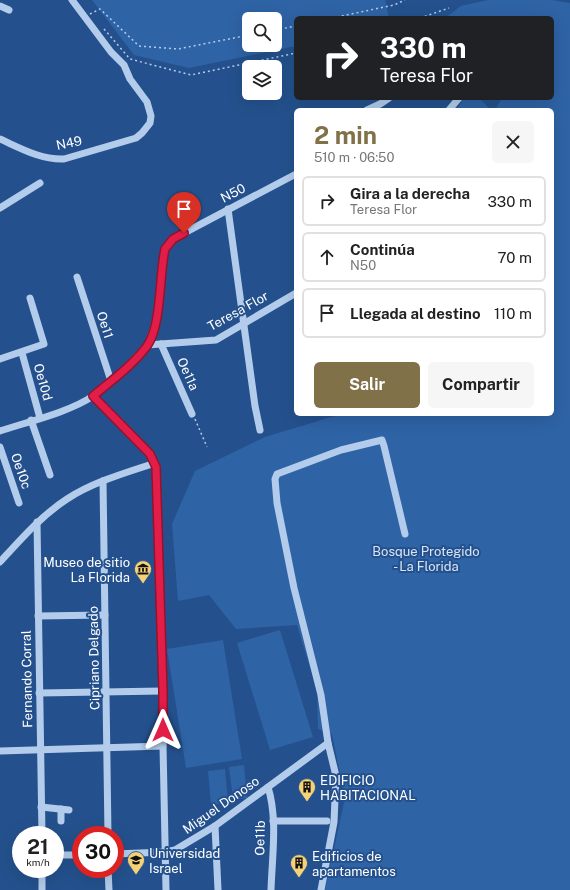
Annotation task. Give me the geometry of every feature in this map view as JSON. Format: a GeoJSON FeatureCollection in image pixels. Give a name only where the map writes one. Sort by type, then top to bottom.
{"type":"FeatureCollection","features":[{"type":"Feature","properties":{"kind":"street","name":"N49"},"geometry":{"type":"LineString","coordinates":[[0,140],[42,157],[57,159],[71,157],[136,138],[150,122],[151,116],[147,102],[130,79],[124,65],[72,0]]}},
{"type":"Feature","properties":{"kind":"street"},"geometry":{"type":"LineString","coordinates":[[0,6],[9,10]]}},
{"type":"Feature","properties":{"kind":"street"},"geometry":{"type":"LineString","coordinates":[[371,108],[386,100]]}},
{"type":"Feature","properties":{"kind":"street"},"geometry":{"type":"LineString","coordinates":[[451,108],[457,100]]}},
{"type":"Feature","properties":{"kind":"street","name":"N50"},"geometry":{"type":"LineString","coordinates":[[147,345],[155,327],[165,252],[167,246],[173,239],[294,175]]}},
{"type":"Feature","properties":{"kind":"street"},"geometry":{"type":"LineString","coordinates":[[0,208],[40,184]]}},
{"type":"Feature","properties":{"kind":"street"},"geometry":{"type":"LineString","coordinates":[[228,209],[255,406],[260,430]]}},
{"type":"Feature","properties":{"kind":"street","name":"Oe11"},"geometry":{"type":"LineString","coordinates":[[77,277],[111,381]]}},
{"type":"Feature","properties":{"kind":"street","name":"Teresa Flor"},"geometry":{"type":"LineString","coordinates":[[147,345],[216,340],[294,294]]}},
{"type":"Feature","properties":{"kind":"street"},"geometry":{"type":"LineString","coordinates":[[0,359],[22,353],[44,344],[30,298]]}},
{"type":"Feature","properties":{"kind":"street","name":"Oe11a"},"geometry":{"type":"LineString","coordinates":[[161,344],[192,414]]}},
{"type":"Feature","properties":{"kind":"street"},"geometry":{"type":"LineString","coordinates":[[0,431],[70,407],[93,396],[111,381],[147,345]]}},
{"type":"Feature","properties":{"kind":"street","name":"Oe10d"},"geometry":{"type":"LineString","coordinates":[[22,353],[40,418]]}},
{"type":"Feature","properties":{"kind":"street"},"geometry":{"type":"LineString","coordinates":[[93,396],[150,454],[155,463],[157,475],[163,691],[166,890]]}},
{"type":"Feature","properties":{"kind":"street"},"geometry":{"type":"LineString","coordinates":[[31,420],[50,475]]}},
{"type":"Feature","properties":{"kind":"street"},"geometry":{"type":"LineString","coordinates":[[321,890],[334,822],[336,776],[328,743],[321,695],[294,588],[277,503],[275,479],[278,474],[341,450],[382,440],[405,534]]}},
{"type":"Feature","properties":{"kind":"street","name":"Oe10c"},"geometry":{"type":"LineString","coordinates":[[0,446],[19,502]]}},
{"type":"Feature","properties":{"kind":"street"},"geometry":{"type":"LineString","coordinates":[[0,562],[37,522],[67,498],[103,481],[155,463]]}},
{"type":"Feature","properties":{"kind":"street","name":"Cipriano Delgado"},"geometry":{"type":"LineString","coordinates":[[103,481],[108,826]]}},
{"type":"Feature","properties":{"kind":"street","name":"Fernando Corral"},"geometry":{"type":"LineString","coordinates":[[37,522],[42,826]]}},
{"type":"Feature","properties":{"kind":"street"},"geometry":{"type":"LineString","coordinates":[[38,616],[105,615]]}},
{"type":"Feature","properties":{"kind":"street"},"geometry":{"type":"LineString","coordinates":[[40,693],[163,691]]}},
{"type":"Feature","properties":{"kind":"street","name":"Miguel Donoso"},"geometry":{"type":"LineString","coordinates":[[124,854],[165,852],[175,850],[215,826],[328,743]]}},
{"type":"Feature","properties":{"kind":"street"},"geometry":{"type":"LineString","coordinates":[[0,750],[163,746]]}},
{"type":"Feature","properties":{"kind":"street","name":"Oe11b"},"geometry":{"type":"LineString","coordinates":[[268,787],[271,797],[273,821],[271,890]]}},
{"type":"Feature","properties":{"kind":"street"},"geometry":{"type":"LineString","coordinates":[[41,807],[69,810]]}},
{"type":"Feature","properties":{"kind":"street"},"geometry":{"type":"LineString","coordinates":[[61,809],[61,821]]}},
{"type":"Feature","properties":{"kind":"street"},"geometry":{"type":"LineString","coordinates":[[273,821],[327,821]]}},
{"type":"Feature","properties":{"kind":"street"},"geometry":{"type":"LineString","coordinates":[[215,826],[218,890]]}},
{"type":"Feature","properties":{"kind":"street"},"geometry":{"type":"LineString","coordinates":[[42,878],[42,890]]}},
{"type":"Feature","properties":{"kind":"street"},"geometry":{"type":"LineString","coordinates":[[108,878],[109,890]]}},
{"type":"Feature","properties":{"kind":"path"},"geometry":{"type":"LineString","coordinates":[[342,16],[394,5],[405,0]]}},
{"type":"Feature","properties":{"kind":"path"},"geometry":{"type":"LineString","coordinates":[[426,16],[449,8]]}},
{"type":"Feature","properties":{"kind":"path"},"geometry":{"type":"LineString","coordinates":[[95,19],[90,14],[100,9],[139,46],[178,49],[242,36]]}},
{"type":"Feature","properties":{"kind":"path"},"geometry":{"type":"LineString","coordinates":[[100,25],[130,59],[191,75],[294,53]]}},
{"type":"Feature","properties":{"kind":"path"},"geometry":{"type":"LineString","coordinates":[[282,29],[294,26]]}},
{"type":"Feature","properties":{"kind":"path"},"geometry":{"type":"LineString","coordinates":[[192,414],[207,447]]}},
{"type":"Feature","properties":{"kind":"green space"},"geometry":{"type":"Polygon","coordinates":[[[92,0],[385,0],[389,16],[294,16],[294,46],[282,49],[282,12],[242,12],[242,52],[267,52],[189,68],[134,55],[92,0]]]}},
{"type":"Feature","properties":{"kind":"green space","name":"Bosque Protegido - La Florida"},"geometry":{"type":"Polygon","coordinates":[[[488,0],[552,0],[570,3],[570,890],[325,890],[345,798],[332,734],[318,729],[317,691],[297,625],[236,629],[209,595],[178,601],[172,524],[195,471],[265,437],[328,418],[336,416],[554,416],[554,108],[496,108],[501,100],[554,100],[554,16],[448,16],[461,6],[488,0]]]}},
{"type":"Feature","properties":{"kind":"green space"},"geometry":{"type":"Polygon","coordinates":[[[463,100],[481,100],[489,108],[457,108],[463,100]]]}},
{"type":"Feature","properties":{"kind":"green space"},"geometry":{"type":"Polygon","coordinates":[[[280,630],[313,737],[270,750],[237,643],[280,630]]]}},
{"type":"Feature","properties":{"kind":"green space"},"geometry":{"type":"Polygon","coordinates":[[[223,640],[242,759],[186,768],[167,649],[223,640]]]}},
{"type":"Feature","properties":{"kind":"green space"},"geometry":{"type":"Polygon","coordinates":[[[244,765],[247,798],[233,799],[229,767],[244,765]]]}},
{"type":"Feature","properties":{"kind":"green space"},"geometry":{"type":"Polygon","coordinates":[[[225,769],[228,803],[211,805],[208,771],[225,769]]]}},
{"type":"Feature","properties":{"kind":"place","name":"Museo de sitio La Florida"},"geometry":{"type":"Point","coordinates":[143,584]}},
{"type":"Feature","properties":{"kind":"place","name":"EDIFICIO HABITACIONAL"},"geometry":{"type":"Point","coordinates":[307,802]}},
{"type":"Feature","properties":{"kind":"place","name":"Universidad Israel"},"geometry":{"type":"Point","coordinates":[136,875]}},
{"type":"Feature","properties":{"kind":"place","name":"Edificios de apartamentos"},"geometry":{"type":"Point","coordinates":[299,878]}},
{"type":"Feature","properties":{"kind":"route"},"geometry":{"type":"LineString","coordinates":[[163,730],[156,467],[150,454],[93,396],[122,371],[147,345],[151,338],[155,327],[165,249],[173,239],[184,233]]}}]}
